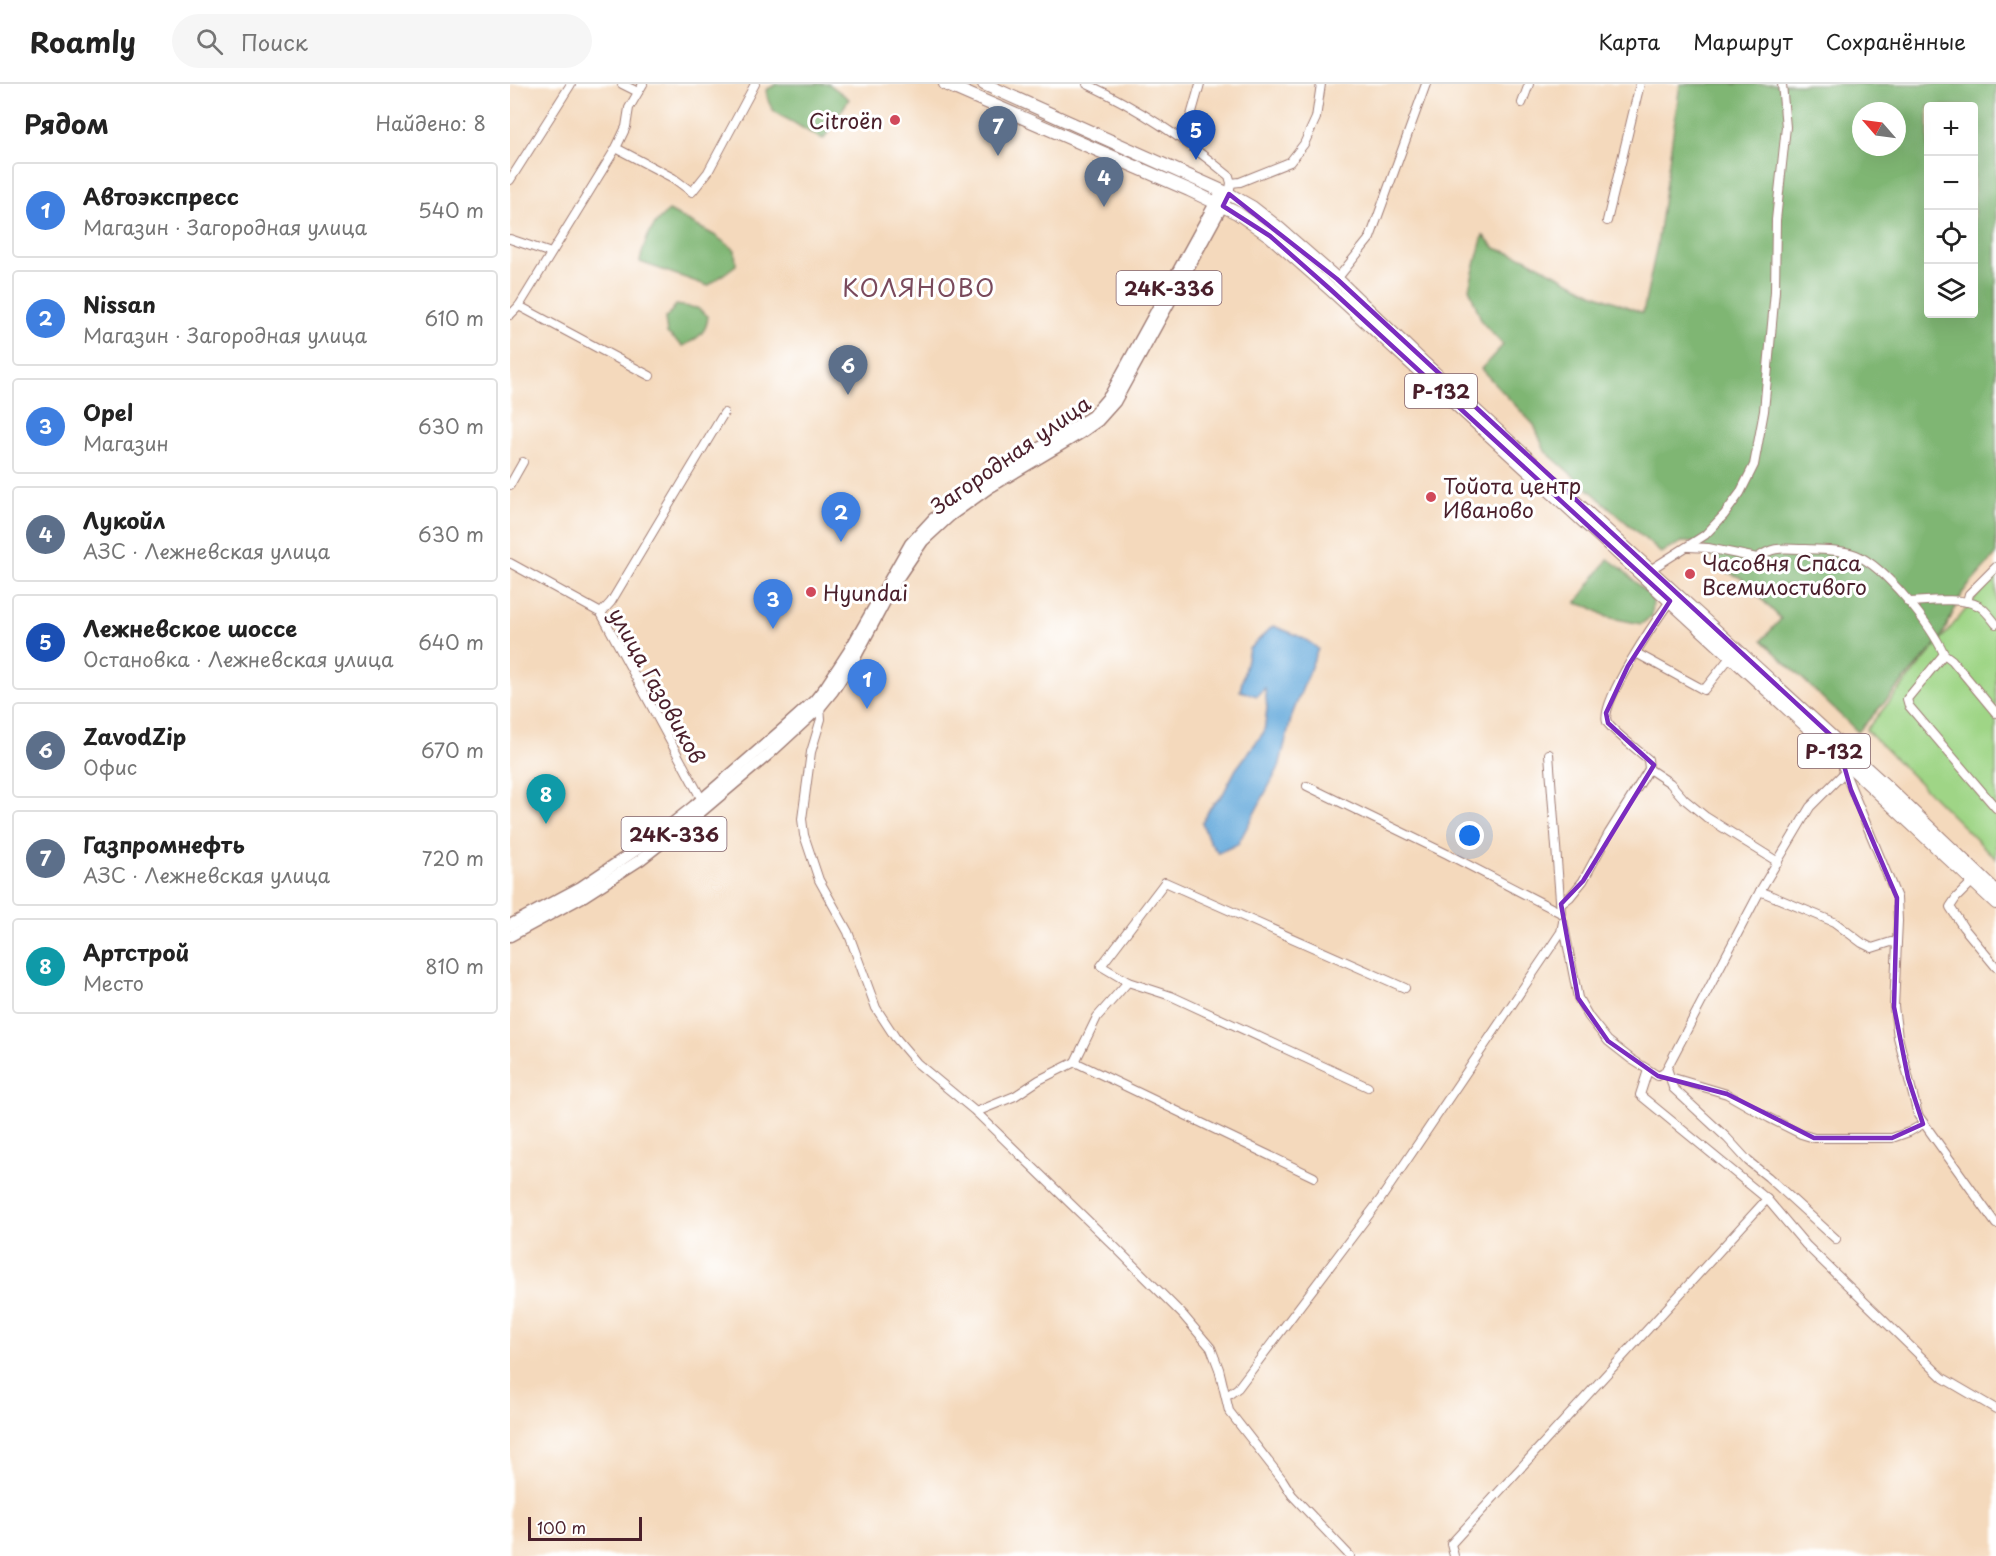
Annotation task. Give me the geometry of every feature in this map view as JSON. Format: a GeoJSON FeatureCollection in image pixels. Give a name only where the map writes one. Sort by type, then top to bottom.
{"type":"FeatureCollection","features":[{"type":"Feature","properties":{"kind":"highway","name":"Р-132"},"geometry":{"type":"LineString","coordinates":[[945,84],[1219,204],[1246,218],[1332,280],[1670,601],[1996,903]]}},
{"type":"Feature","properties":{"kind":"highway","name":"Р-132"},"geometry":{"type":"LineString","coordinates":[[984,84],[1228,189],[1252,207],[1837,741],[1996,891]]}},
{"type":"Feature","properties":{"kind":"main road","name":"Загородная улица"},"geometry":{"type":"LineString","coordinates":[[817,704],[910,544],[934,518],[990,478],[1086,421],[1102,407],[1228,189]]}},
{"type":"Feature","properties":{"kind":"main road","name":"24К-336"},"geometry":{"type":"LineString","coordinates":[[510,925],[613,867],[654,838],[817,704]]}},
{"type":"Feature","properties":{"kind":"main road","name":"24К-336"},"geometry":{"type":"LineString","coordinates":[[510,936],[575,901],[640,860],[712,803],[817,704]]}},
{"type":"Feature","properties":{"kind":"street"},"geometry":{"type":"LineString","coordinates":[[510,180],[571,84]]}},
{"type":"Feature","properties":{"kind":"street"},"geometry":{"type":"LineString","coordinates":[[510,315],[519,306],[616,148],[626,127],[629,108],[640,88],[622,84]]}},
{"type":"Feature","properties":{"kind":"street"},"geometry":{"type":"LineString","coordinates":[[616,148],[673,178],[692,192],[708,172],[755,84]]}},
{"type":"Feature","properties":{"kind":"street"},"geometry":{"type":"LineString","coordinates":[[1087,84],[1184,140],[1229,176],[1228,189]]}},
{"type":"Feature","properties":{"kind":"street"},"geometry":{"type":"LineString","coordinates":[[1184,140],[1200,84]]}},
{"type":"Feature","properties":{"kind":"street"},"geometry":{"type":"LineString","coordinates":[[1228,189],[1290,162],[1304,144],[1316,118],[1321,84]]}},
{"type":"Feature","properties":{"kind":"street"},"geometry":{"type":"LineString","coordinates":[[1332,280],[1370,238],[1426,84]]}},
{"type":"Feature","properties":{"kind":"street"},"geometry":{"type":"LineString","coordinates":[[1522,103],[1529,84]]}},
{"type":"Feature","properties":{"kind":"street"},"geometry":{"type":"LineString","coordinates":[[1607,220],[1640,84]]}},
{"type":"Feature","properties":{"kind":"street"},"geometry":{"type":"LineString","coordinates":[[1650,570],[1705,535],[1740,493],[1754,465],[1761,437],[1775,291],[1776,220],[1786,127],[1782,84]]}},
{"type":"Feature","properties":{"kind":"street"},"geometry":{"type":"LineString","coordinates":[[510,239],[551,253]]}},
{"type":"Feature","properties":{"kind":"street"},"geometry":{"type":"LineString","coordinates":[[519,306],[651,376]]}},
{"type":"Feature","properties":{"kind":"street"},"geometry":{"type":"LineString","coordinates":[[601,613],[610,602],[724,413]]}},
{"type":"Feature","properties":{"kind":"street"},"geometry":{"type":"LineString","coordinates":[[510,485],[523,462]]}},
{"type":"Feature","properties":{"kind":"street"},"geometry":{"type":"LineString","coordinates":[[1688,547],[1708,548],[1757,558],[1771,548],[1830,550],[1854,554],[1870,562],[1889,580],[1924,621],[1944,654],[1952,660],[1996,713]]}},
{"type":"Feature","properties":{"kind":"street","name":"улица Газовиков"},"geometry":{"type":"LineString","coordinates":[[510,563],[601,613],[702,800]]}},
{"type":"Feature","properties":{"kind":"street"},"geometry":{"type":"LineString","coordinates":[[1967,602],[1969,594],[1996,567]]}},
{"type":"Feature","properties":{"kind":"street"},"geometry":{"type":"LineString","coordinates":[[1227,1396],[1238,1388],[1380,1200],[1561,932],[1562,913],[1649,769],[1648,759],[1608,723],[1606,713],[1636,653],[1670,601]]}},
{"type":"Feature","properties":{"kind":"street"},"geometry":{"type":"LineString","coordinates":[[1908,602],[1967,602],[1981,607],[1996,624]]}},
{"type":"Feature","properties":{"kind":"street"},"geometry":{"type":"LineString","coordinates":[[1636,653],[1704,690],[1731,656]]}},
{"type":"Feature","properties":{"kind":"street"},"geometry":{"type":"LineString","coordinates":[[1944,654],[1907,699],[1909,706],[1996,808]]}},
{"type":"Feature","properties":{"kind":"street"},"geometry":{"type":"LineString","coordinates":[[817,704],[821,719],[811,752],[802,819],[804,835],[819,880],[848,932],[876,1008],[895,1037],[917,1063],[976,1112],[1183,1315],[1211,1348],[1227,1396],[1229,1410],[1293,1495],[1350,1556]]}},
{"type":"Feature","properties":{"kind":"street"},"geometry":{"type":"LineString","coordinates":[[1837,741],[1838,755],[1844,773],[1896,898],[1898,921],[1894,1007],[1898,1037],[1918,1115],[1996,1224]]}},
{"type":"Feature","properties":{"kind":"street"},"geometry":{"type":"LineString","coordinates":[[1549,754],[1562,913],[1578,998],[1599,1032],[1608,1041],[1658,1076],[1669,1072],[1727,1094],[1768,1118],[1814,1138],[1892,1138],[1923,1124]]}},
{"type":"Feature","properties":{"kind":"street"},"geometry":{"type":"LineString","coordinates":[[1649,769],[1670,783],[1684,799],[1706,817],[1778,862]]}},
{"type":"Feature","properties":{"kind":"street"},"geometry":{"type":"LineString","coordinates":[[1836,1239],[1748,1161],[1727,1138],[1673,1088],[1669,1072],[1760,891],[1810,807],[1844,773]]}},
{"type":"Feature","properties":{"kind":"street"},"geometry":{"type":"LineString","coordinates":[[1307,786],[1562,913]]}},
{"type":"Feature","properties":{"kind":"street"},"geometry":{"type":"LineString","coordinates":[[1973,881],[1950,906],[1963,927],[1996,967]]}},
{"type":"Feature","properties":{"kind":"street"},"geometry":{"type":"LineString","coordinates":[[1368,1087],[1171,996],[1128,982],[1101,966],[1165,882],[1404,988]]}},
{"type":"Feature","properties":{"kind":"street"},"geometry":{"type":"LineString","coordinates":[[1760,891],[1833,922],[1872,948],[1896,943]]}},
{"type":"Feature","properties":{"kind":"street"},"geometry":{"type":"LineString","coordinates":[[976,1112],[1015,1096],[1039,1080],[1075,1062],[1096,1017],[1128,982]]}},
{"type":"Feature","properties":{"kind":"street"},"geometry":{"type":"LineString","coordinates":[[1075,1062],[1314,1177]]}},
{"type":"Feature","properties":{"kind":"street"},"geometry":{"type":"LineString","coordinates":[[1648,1070],[1640,1095],[1767,1199],[1806,1245],[1943,1378],[1996,1409]]}},
{"type":"Feature","properties":{"kind":"street"},"geometry":{"type":"LineString","coordinates":[[1454,1556],[1451,1544],[1767,1199]]}},
{"type":"Feature","properties":{"kind":"highlighted area"},"geometry":{"type":"Polygon","coordinates":[[[1229,194],[1337,279],[1837,741],[1851,790],[1897,898],[1894,1007],[1908,1078],[1923,1124],[1892,1138],[1814,1138],[1727,1094],[1658,1076],[1608,1041],[1578,998],[1561,904],[1583,881],[1654,765],[1608,723],[1606,713],[1628,666],[1670,601],[1330,289],[1270,236],[1223,206],[1229,194]]]}},
{"type":"Feature","properties":{"kind":"green space"},"geometry":{"type":"Polygon","coordinates":[[[777,84],[829,84],[849,99],[824,139],[773,110],[766,90],[777,84]]]}},
{"type":"Feature","properties":{"kind":"green space"},"geometry":{"type":"Polygon","coordinates":[[[1680,84],[1996,84],[1996,555],[1963,592],[1940,640],[1858,732],[1762,640],[1781,619],[1741,578],[1725,571],[1701,543],[1682,542],[1661,553],[1545,451],[1534,425],[1481,369],[1503,345],[1482,322],[1469,288],[1483,235],[1495,248],[1525,258],[1592,293],[1643,313],[1657,245],[1680,84]]]}},
{"type":"Feature","properties":{"kind":"green space"},"geometry":{"type":"Polygon","coordinates":[[[669,211],[714,235],[735,250],[736,265],[708,286],[640,262],[649,234],[657,222],[669,211]]]}},
{"type":"Feature","properties":{"kind":"green space"},"geometry":{"type":"Polygon","coordinates":[[[676,305],[697,308],[708,316],[706,327],[700,335],[683,346],[667,333],[665,319],[676,305]]]}},
{"type":"Feature","properties":{"kind":"green space"},"geometry":{"type":"Polygon","coordinates":[[[1608,559],[1621,568],[1653,599],[1652,616],[1641,624],[1607,617],[1590,607],[1576,603],[1608,559]]]}},
{"type":"Feature","properties":{"kind":"green space"},"geometry":{"type":"Polygon","coordinates":[[[1996,573],[1996,859],[1866,730],[1996,573]]]}},
{"type":"Feature","properties":{"kind":"water"},"geometry":{"type":"Polygon","coordinates":[[[1273,626],[1302,638],[1318,649],[1292,715],[1279,767],[1238,844],[1218,853],[1209,841],[1202,823],[1210,808],[1223,794],[1236,769],[1264,732],[1267,708],[1265,688],[1257,696],[1240,691],[1249,649],[1273,626]]]}},
{"type":"Feature","properties":{"kind":"place","name":"Citroën"},"geometry":{"type":"Point","coordinates":[895,120]}},
{"type":"Feature","properties":{"kind":"place","name":"Газпромнефть"},"geometry":{"type":"Point","coordinates":[998,156]}},
{"type":"Feature","properties":{"kind":"place","name":"Лежневское шоссе"},"geometry":{"type":"Point","coordinates":[1196,160]}},
{"type":"Feature","properties":{"kind":"place","name":"Лукойл"},"geometry":{"type":"Point","coordinates":[1104,207]}},
{"type":"Feature","properties":{"kind":"place","name":"ZavodZip"},"geometry":{"type":"Point","coordinates":[848,395]}},
{"type":"Feature","properties":{"kind":"place","name":"Тойота центр Иваново"},"geometry":{"type":"Point","coordinates":[1431,497]}},
{"type":"Feature","properties":{"kind":"place","name":"Nissan"},"geometry":{"type":"Point","coordinates":[841,542]}},
{"type":"Feature","properties":{"kind":"place","name":"Часовня Спаса Всемилостивого"},"geometry":{"type":"Point","coordinates":[1690,574]}},
{"type":"Feature","properties":{"kind":"place","name":"Hyundai"},"geometry":{"type":"Point","coordinates":[811,592]}},
{"type":"Feature","properties":{"kind":"place","name":"Opel"},"geometry":{"type":"Point","coordinates":[773,629]}},
{"type":"Feature","properties":{"kind":"place","name":"Автоэкспресс"},"geometry":{"type":"Point","coordinates":[867,709]}},
{"type":"Feature","properties":{"kind":"place","name":"Артстрой"},"geometry":{"type":"Point","coordinates":[546,824]}},
{"type":"Feature","properties":{"kind":"district","name":"КОЛЯНОВО"},"geometry":{"type":"Point","coordinates":[919,287]}}]}
